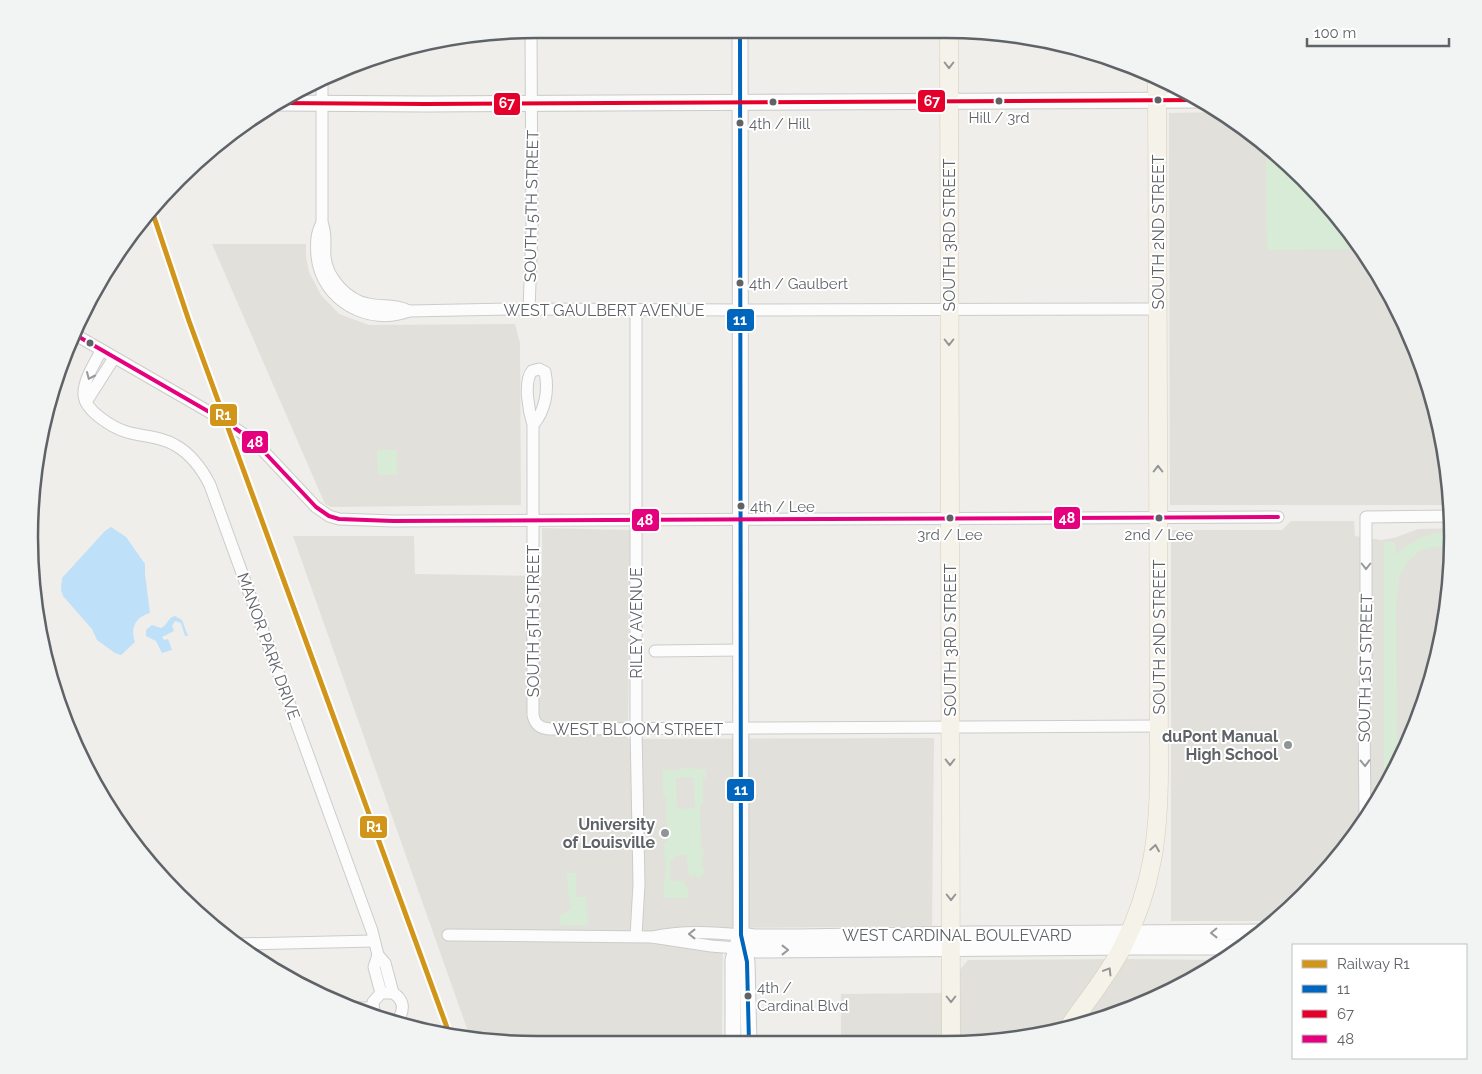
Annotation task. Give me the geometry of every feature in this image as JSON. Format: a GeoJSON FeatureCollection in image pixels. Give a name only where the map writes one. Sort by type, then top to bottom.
{"type":"FeatureCollection","features":[{"type":"Feature","properties":{"kind":"main road"},"geometry":{"type":"LineString","coordinates":[[740,38],[742,650],[740,944],[748,970],[749,1036]]}},
{"type":"Feature","properties":{"kind":"main road","name":"SOUTH 3RD STREET"},"geometry":{"type":"LineString","coordinates":[[949,38],[951,1036]]}},
{"type":"Feature","properties":{"kind":"main road","name":"SOUTH 2ND STREET"},"geometry":{"type":"LineString","coordinates":[[1074,1019],[1106,975],[1126,940],[1147,883],[1158,826],[1158,86]]}},
{"type":"Feature","properties":{"kind":"main road"},"geometry":{"type":"LineString","coordinates":[[288,103],[1187,100]]}},
{"type":"Feature","properties":{"kind":"main road","name":"WEST CARDINAL BOULEVARD"},"geometry":{"type":"LineString","coordinates":[[740,944],[754,937],[951,942],[1126,940],[1249,933]]}},
{"type":"Feature","properties":{"kind":"main road","name":"WEST CARDINAL BOULEVARD"},"geometry":{"type":"LineString","coordinates":[[1126,940],[1230,947]]}},
{"type":"Feature","properties":{"kind":"main road"},"geometry":{"type":"LineString","coordinates":[[733,1036],[733,960],[740,944]]}},
{"type":"Feature","properties":{"kind":"street","name":"SOUTH 5TH STREET"},"geometry":{"type":"LineString","coordinates":[[529,310],[532,229],[531,38]]}},
{"type":"Feature","properties":{"kind":"street","name":"WEST GAULBERT AVENUE"},"geometry":{"type":"LineString","coordinates":[[322,86],[322,217],[317,231],[318,262],[322,277],[334,295],[347,306],[366,313],[385,316],[410,311],[1158,309]]}},
{"type":"Feature","properties":{"kind":"street","name":"RILEY AVENUE"},"geometry":{"type":"LineString","coordinates":[[636,309],[636,728],[639,884],[636,936]]}},
{"type":"Feature","properties":{"kind":"street"},"geometry":{"type":"LineString","coordinates":[[80,338],[196,404],[254,441],[316,508],[334,518],[393,521],[1278,517]]}},
{"type":"Feature","properties":{"kind":"street"},"geometry":{"type":"LineString","coordinates":[[86,402],[84,393],[86,381],[101,351]]}},
{"type":"Feature","properties":{"kind":"street"},"geometry":{"type":"LineString","coordinates":[[86,402],[114,358]]}},
{"type":"Feature","properties":{"kind":"street","name":"MANOR PARK DRIVE"},"geometry":{"type":"LineString","coordinates":[[86,402],[106,422],[126,432],[158,437],[174,444],[190,457],[206,478],[378,955],[385,963],[387,993],[402,1001],[402,1012],[399,1017]]}},
{"type":"Feature","properties":{"kind":"street","name":"SOUTH 5TH STREET"},"geometry":{"type":"LineString","coordinates":[[533,425],[533,715],[535,722],[539,726]]}},
{"type":"Feature","properties":{"kind":"street","name":"SOUTH 1ST STREET"},"geometry":{"type":"LineString","coordinates":[[1365,807],[1366,517],[1443,516]]}},
{"type":"Feature","properties":{"kind":"street"},"geometry":{"type":"LineString","coordinates":[[655,651],[742,650]]}},
{"type":"Feature","properties":{"kind":"street","name":"WEST BLOOM STREET"},"geometry":{"type":"LineString","coordinates":[[539,726],[551,730],[1159,726]]}},
{"type":"Feature","properties":{"kind":"street","name":"WEST CARDINAL BOULEVARD"},"geometry":{"type":"LineString","coordinates":[[448,935],[652,937],[666,934],[728,934],[740,944]]}},
{"type":"Feature","properties":{"kind":"street"},"geometry":{"type":"LineString","coordinates":[[248,944],[374,941]]}},
{"type":"Feature","properties":{"kind":"street"},"geometry":{"type":"LineString","coordinates":[[372,1008],[373,1002],[387,993]]}},
{"type":"Feature","properties":{"kind":"shaded area"},"geometry":{"type":"Polygon","coordinates":[[[1208,112],[1249,141],[1274,161],[1321,208],[1360,259],[1378,287],[1393,316],[1418,376],[1435,440],[1443,505],[1170,505],[1169,113],[1208,112]]]}},
{"type":"Feature","properties":{"kind":"shaded area"},"geometry":{"type":"Polygon","coordinates":[[[212,244],[306,244],[309,272],[321,295],[339,314],[369,325],[515,324],[520,343],[521,505],[331,507],[325,504],[212,244]]]}},
{"type":"Feature","properties":{"kind":"shaded area","name":"duPont Manual High School"},"geometry":{"type":"Polygon","coordinates":[[[1291,521],[1354,521],[1355,536],[1381,540],[1394,538],[1418,529],[1444,528],[1440,602],[1435,634],[1418,698],[1393,758],[1378,787],[1360,815],[1321,866],[1274,913],[1264,921],[1171,921],[1171,530],[1282,530],[1291,521]]]}},
{"type":"Feature","properties":{"kind":"shaded area","name":"University of Louisville"},"geometry":{"type":"Polygon","coordinates":[[[542,528],[630,530],[628,739],[934,738],[932,926],[723,928],[722,1036],[537,1036],[468,1031],[293,536],[414,536],[415,574],[542,576],[542,528]]]}},
{"type":"Feature","properties":{"kind":"shaded area"},"geometry":{"type":"Polygon","coordinates":[[[968,960],[1211,960],[1166,985],[1106,1010],[1042,1027],[978,1035],[841,1036],[841,994],[941,993],[968,960]]]}},
{"type":"Feature","properties":{"kind":"green space"},"geometry":{"type":"Polygon","coordinates":[[[1266,155],[1321,208],[1353,249],[1267,250],[1266,155]]]}},
{"type":"Feature","properties":{"kind":"green space"},"geometry":{"type":"Polygon","coordinates":[[[377,450],[397,450],[397,475],[378,475],[377,450]]]}},
{"type":"Feature","properties":{"kind":"green space"},"geometry":{"type":"Polygon","coordinates":[[[1444,532],[1444,547],[1434,547],[1420,551],[1408,561],[1399,577],[1396,604],[1397,736],[1399,743],[1384,775],[1384,542],[1395,542],[1396,554],[1418,539],[1444,532]]]}},
{"type":"Feature","properties":{"kind":"green space"},"geometry":{"type":"Polygon","coordinates":[[[684,768],[706,770],[706,778],[703,778],[703,803],[700,804],[701,849],[704,849],[701,866],[704,869],[704,873],[699,878],[696,875],[689,876],[686,855],[678,855],[670,862],[670,879],[675,882],[686,880],[684,884],[688,889],[688,898],[666,898],[664,896],[666,870],[664,842],[667,842],[666,797],[663,797],[663,769],[675,771],[684,768]],[[693,777],[676,778],[677,809],[695,808],[693,777]]]}},
{"type":"Feature","properties":{"kind":"green space"},"geometry":{"type":"Polygon","coordinates":[[[566,873],[576,873],[576,897],[586,897],[588,923],[586,925],[562,925],[559,922],[560,914],[564,914],[571,908],[566,873]]]}},
{"type":"Feature","properties":{"kind":"water"},"geometry":{"type":"Polygon","coordinates":[[[111,527],[126,537],[145,564],[150,613],[141,617],[135,623],[133,632],[135,642],[121,655],[97,640],[92,629],[63,596],[61,590],[62,578],[105,531],[111,527]]]}},
{"type":"Feature","properties":{"kind":"water"},"geometry":{"type":"Polygon","coordinates":[[[175,616],[182,620],[188,636],[185,636],[181,623],[175,621],[172,626],[174,631],[162,637],[164,640],[168,639],[172,650],[162,653],[156,641],[146,636],[146,630],[152,625],[161,628],[170,618],[175,616]]]}},
{"type":"Feature","properties":{"kind":"rail line","name":"R1"},"geometry":{"type":"LineString","coordinates":[[154,217],[189,321],[447,1028]]}},
{"type":"Feature","properties":{"kind":"transit line","name":"11"},"geometry":{"type":"LineString","coordinates":[[740,38],[741,935],[747,962],[749,1036]]}},
{"type":"Feature","properties":{"kind":"transit line","name":"67"},"geometry":{"type":"LineString","coordinates":[[289,103],[1187,100]]}},
{"type":"Feature","properties":{"kind":"transit line","name":"48"},"geometry":{"type":"LineString","coordinates":[[80,337],[218,417],[254,441],[316,507],[329,516],[339,519],[393,521],[1278,517]]}},
{"type":"Feature","properties":{"kind":"place","name":"Hill / 3rd"},"geometry":{"type":"Point","coordinates":[999,101]}},
{"type":"Feature","properties":{"kind":"place","name":"4th / Hill"},"geometry":{"type":"Point","coordinates":[740,123]}},
{"type":"Feature","properties":{"kind":"place","name":"4th / Gaulbert"},"geometry":{"type":"Point","coordinates":[740,283]}},
{"type":"Feature","properties":{"kind":"place","name":"4th / Lee"},"geometry":{"type":"Point","coordinates":[741,506]}},
{"type":"Feature","properties":{"kind":"place","name":"3rd / Lee"},"geometry":{"type":"Point","coordinates":[950,518]}},
{"type":"Feature","properties":{"kind":"place","name":"2nd / Lee"},"geometry":{"type":"Point","coordinates":[1159,518]}},
{"type":"Feature","properties":{"kind":"place","name":"duPont Manual High School"},"geometry":{"type":"Point","coordinates":[1288,745]}},
{"type":"Feature","properties":{"kind":"place","name":"University of Louisville"},"geometry":{"type":"Point","coordinates":[665,833]}},
{"type":"Feature","properties":{"kind":"place","name":"4th / Cardinal Blvd"},"geometry":{"type":"Point","coordinates":[748,996]}}]}
